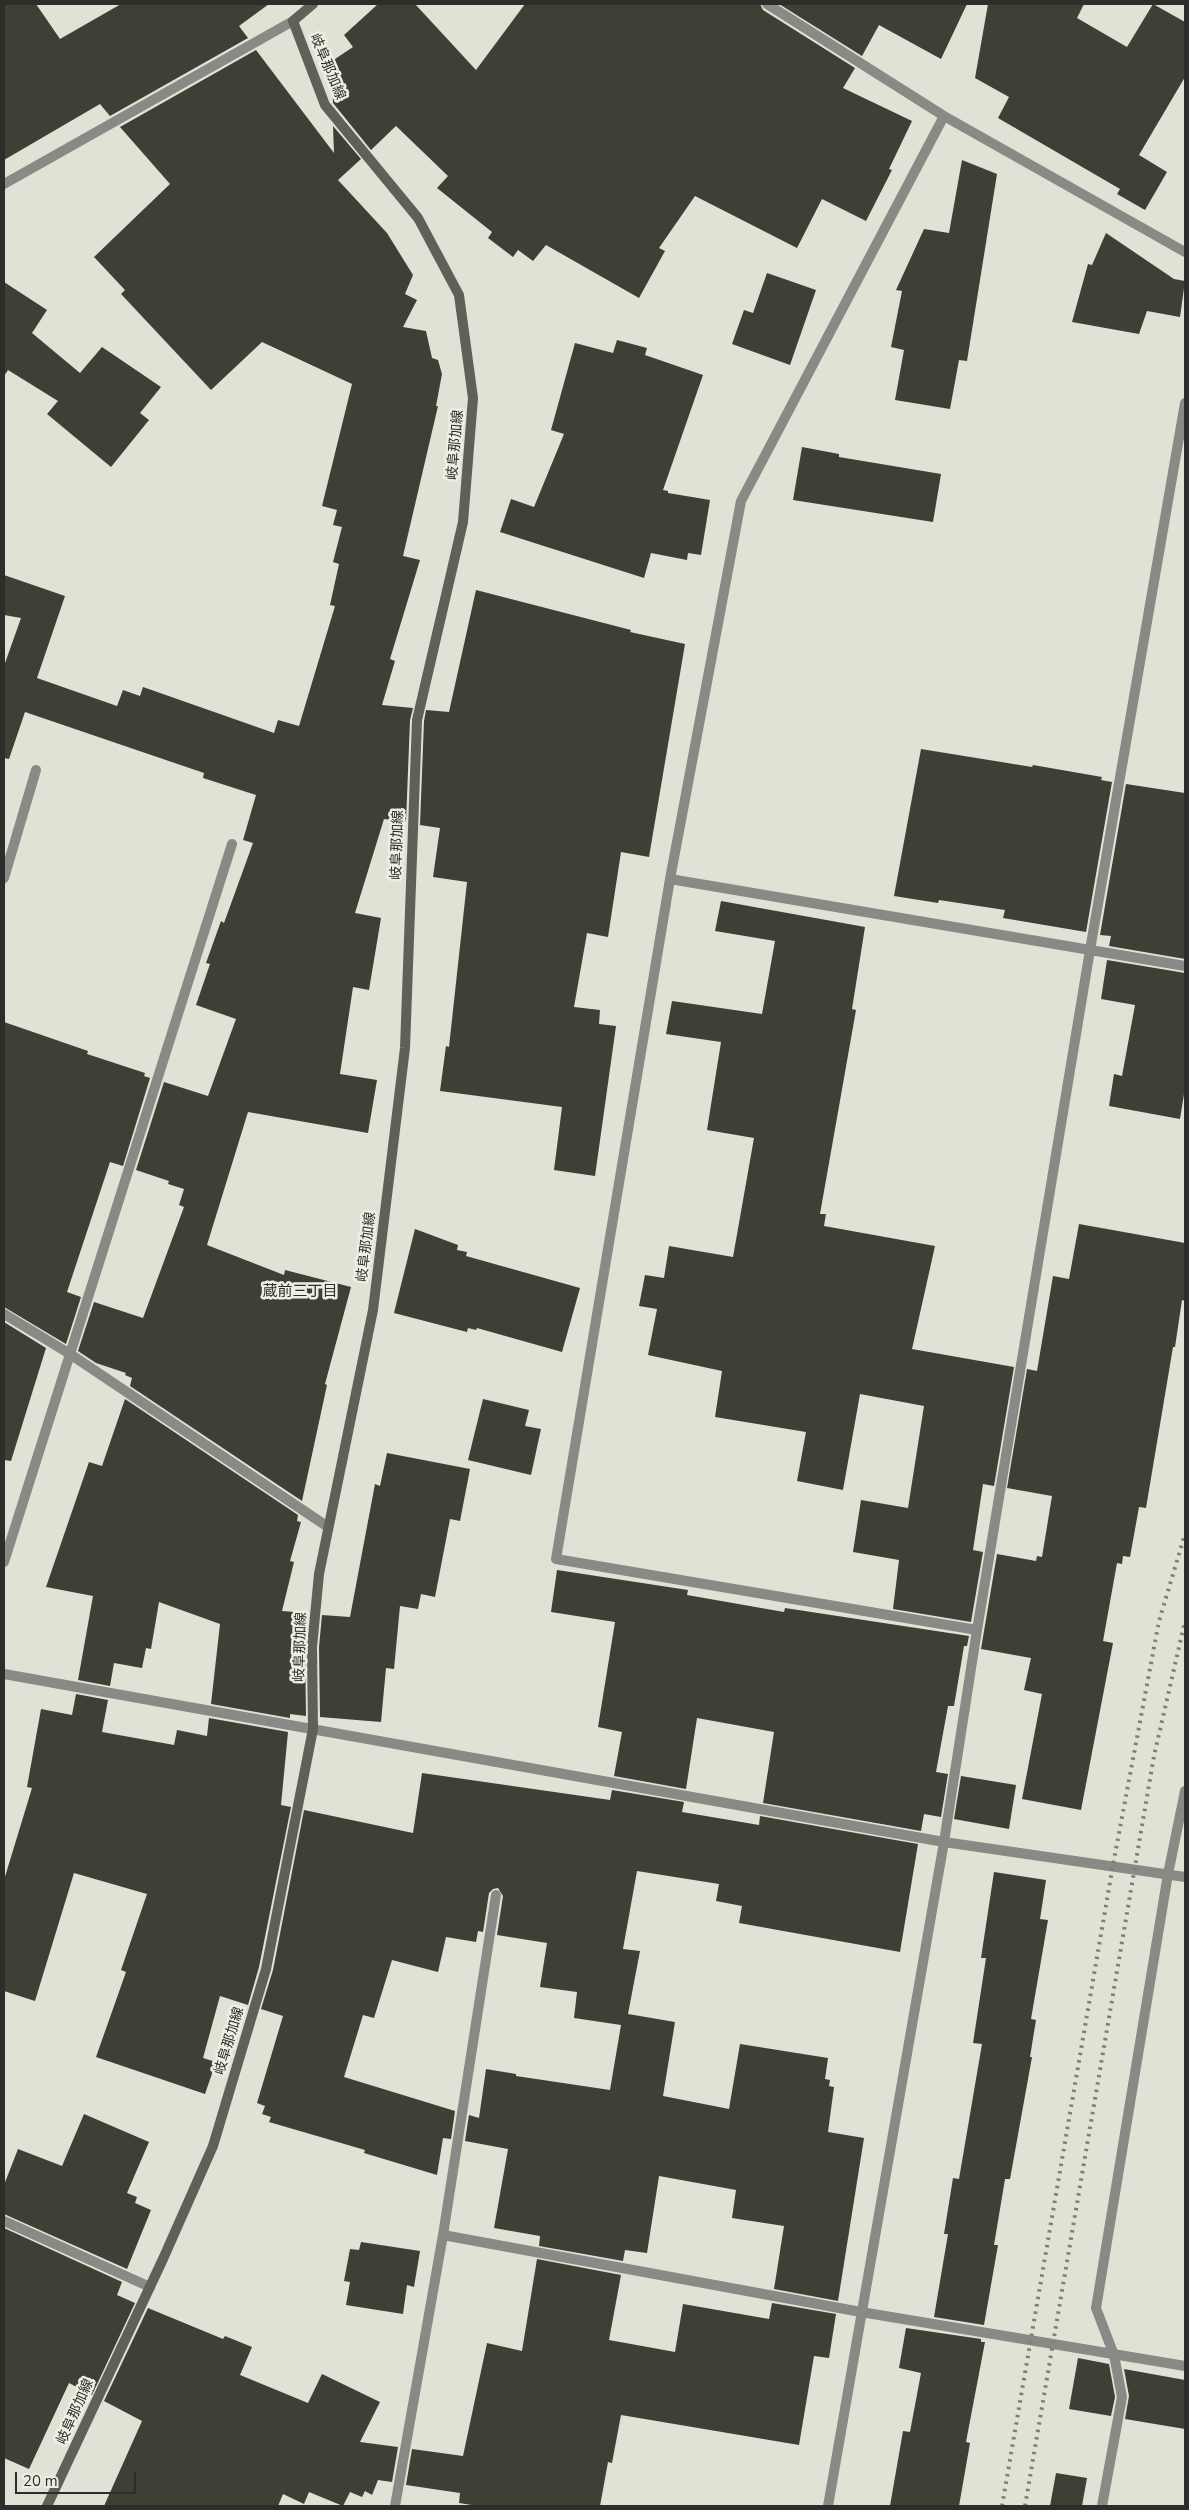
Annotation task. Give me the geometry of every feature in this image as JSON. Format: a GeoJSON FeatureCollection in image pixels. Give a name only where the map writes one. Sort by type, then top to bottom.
{"type":"FeatureCollection","features":[{"type":"Feature","properties":{"kind":"main road"},"geometry":{"type":"LineString","coordinates":[[293,21],[313,4]]}},
{"type":"Feature","properties":{"kind":"main road","name":"岐阜那加線"},"geometry":{"type":"LineString","coordinates":[[47,2506],[150,2287],[213,2146],[266,1969],[313,1729],[312,1646],[319,1574],[374,1301],[405,1048],[417,720],[463,522],[473,398],[459,295],[418,218],[325,105],[293,21]]}},
{"type":"Feature","properties":{"kind":"street"},"geometry":{"type":"LineString","coordinates":[[767,4],[944,116],[1185,252]]}},
{"type":"Feature","properties":{"kind":"street"},"geometry":{"type":"LineString","coordinates":[[4,184],[293,21]]}},
{"type":"Feature","properties":{"kind":"street"},"geometry":{"type":"LineString","coordinates":[[944,116],[741,501],[670,879],[556,1559],[977,1630]]}},
{"type":"Feature","properties":{"kind":"street"},"geometry":{"type":"LineString","coordinates":[[828,2506],[860,2312],[944,1842],[977,1630],[1090,950],[1185,403]]}},
{"type":"Feature","properties":{"kind":"street"},"geometry":{"type":"LineString","coordinates":[[4,878],[36,770]]}},
{"type":"Feature","properties":{"kind":"street"},"geometry":{"type":"LineString","coordinates":[[4,1562],[232,844]]}},
{"type":"Feature","properties":{"kind":"street"},"geometry":{"type":"LineString","coordinates":[[670,879],[1185,966]]}},
{"type":"Feature","properties":{"kind":"street"},"geometry":{"type":"LineString","coordinates":[[4,1314],[70,1354],[328,1528]]}},
{"type":"Feature","properties":{"kind":"street"},"geometry":{"type":"LineString","coordinates":[[4,1674],[944,1842],[1185,1877]]}},
{"type":"Feature","properties":{"kind":"street"},"geometry":{"type":"LineString","coordinates":[[1102,2506],[1122,2397],[1114,2355],[1096,2308],[1168,1874],[1185,1791]]}},
{"type":"Feature","properties":{"kind":"street"},"geometry":{"type":"LineString","coordinates":[[395,2506],[444,2235],[496,1894]]}},
{"type":"Feature","properties":{"kind":"street"},"geometry":{"type":"LineString","coordinates":[[4,2220],[150,2287]]}},
{"type":"Feature","properties":{"kind":"street"},"geometry":{"type":"LineString","coordinates":[[444,2235],[860,2312],[1185,2366]]}},
{"type":"Feature","properties":{"kind":"building"},"geometry":{"type":"Polygon","coordinates":[[[4,4],[36,4],[60,39],[121,4],[269,4],[239,26],[248,38],[110,116],[100,104],[4,160],[4,4]]]}},
{"type":"Feature","properties":{"kind":"building"},"geometry":{"type":"Polygon","coordinates":[[[378,4],[415,4],[476,70],[525,4],[760,4],[763,10],[855,68],[843,88],[912,121],[889,169],[892,170],[866,221],[822,199],[797,248],[695,196],[659,248],[665,251],[639,298],[546,245],[533,261],[518,250],[513,257],[488,238],[492,232],[437,188],[448,176],[396,126],[371,150],[333,103],[332,61],[353,47],[344,35],[378,4]]]}},
{"type":"Feature","properties":{"kind":"building"},"geometry":{"type":"Polygon","coordinates":[[[779,4],[967,4],[941,59],[879,25],[862,56],[779,4]]]}},
{"type":"Feature","properties":{"kind":"building"},"geometry":{"type":"Polygon","coordinates":[[[988,4],[1084,4],[1077,18],[1127,47],[1153,4],[1185,22],[1185,77],[1139,155],[1167,172],[1145,210],[1117,194],[1120,189],[998,118],[1009,97],[975,78],[988,4]]]}},
{"type":"Feature","properties":{"kind":"building"},"geometry":{"type":"Polygon","coordinates":[[[256,50],[334,153],[333,126],[361,159],[338,180],[387,233],[413,275],[405,294],[417,300],[403,327],[426,331],[432,358],[438,360],[442,374],[436,406],[438,406],[403,556],[420,560],[390,659],[395,661],[382,705],[413,708],[410,720],[406,822],[384,819],[355,913],[381,918],[369,990],[353,987],[340,1074],[377,1080],[368,1133],[248,1112],[207,1245],[284,1275],[285,1270],[351,1287],[325,1384],[327,1385],[302,1501],[130,1386],[132,1378],[125,1375],[126,1373],[96,1363],[78,1351],[94,1302],[143,1318],[184,1207],[179,1205],[184,1189],[168,1184],[169,1181],[136,1170],[164,1082],[208,1096],[236,1019],[196,1005],[210,964],[206,963],[221,921],[224,923],[253,843],[243,840],[256,795],[203,778],[204,773],[25,712],[9,759],[4,758],[4,666],[21,618],[4,615],[4,575],[65,596],[37,678],[117,706],[123,690],[140,696],[143,687],[274,733],[278,720],[299,726],[335,606],[330,605],[339,564],[333,562],[342,527],[333,525],[337,510],[322,506],[352,384],[262,342],[211,390],[121,294],[125,290],[94,257],[170,184],[120,127],[256,50]]]}},
{"type":"Feature","properties":{"kind":"building"},"geometry":{"type":"Polygon","coordinates":[[[962,160],[997,174],[967,361],[959,360],[950,409],[895,400],[904,350],[891,347],[902,291],[896,290],[924,229],[949,233],[962,160]]]}},
{"type":"Feature","properties":{"kind":"building"},"geometry":{"type":"Polygon","coordinates":[[[1106,233],[1174,279],[1185,281],[1180,317],[1147,311],[1139,334],[1072,322],[1088,264],[1092,265],[1106,233]]]}},
{"type":"Feature","properties":{"kind":"building"},"geometry":{"type":"Polygon","coordinates":[[[767,273],[816,290],[790,365],[732,344],[744,310],[753,313],[767,273]]]}},
{"type":"Feature","properties":{"kind":"building"},"geometry":{"type":"Polygon","coordinates":[[[4,282],[47,310],[32,333],[80,373],[102,347],[161,387],[140,413],[149,420],[111,467],[47,414],[58,401],[8,370],[4,376],[4,282]]]}},
{"type":"Feature","properties":{"kind":"building"},"geometry":{"type":"Polygon","coordinates":[[[617,340],[647,348],[645,355],[703,375],[663,490],[668,491],[668,493],[710,500],[701,555],[688,553],[687,560],[651,553],[644,578],[500,532],[511,499],[534,507],[564,434],[551,430],[575,343],[613,353],[617,340]]]}},
{"type":"Feature","properties":{"kind":"building"},"geometry":{"type":"Polygon","coordinates":[[[802,447],[839,454],[839,457],[941,474],[933,522],[793,500],[802,447]]]}},
{"type":"Feature","properties":{"kind":"building"},"geometry":{"type":"Polygon","coordinates":[[[476,590],[631,630],[630,632],[685,644],[649,857],[621,852],[608,937],[587,933],[574,1007],[600,1010],[599,1024],[616,1026],[595,1176],[554,1170],[562,1107],[440,1091],[446,1046],[449,1047],[467,882],[433,877],[440,828],[420,825],[424,721],[426,710],[449,712],[476,590]]]}},
{"type":"Feature","properties":{"kind":"building"},"geometry":{"type":"Polygon","coordinates":[[[921,749],[1032,767],[1033,765],[1102,777],[1101,780],[1112,782],[1086,932],[1003,918],[1005,910],[939,900],[938,903],[894,896],[921,749]]]}},
{"type":"Feature","properties":{"kind":"building"},"geometry":{"type":"Polygon","coordinates":[[[1126,784],[1185,793],[1185,959],[1109,946],[1111,936],[1100,935],[1126,784]]]}},
{"type":"Feature","properties":{"kind":"building"},"geometry":{"type":"Polygon","coordinates":[[[721,901],[865,927],[852,1009],[856,1010],[820,1214],[826,1214],[824,1226],[935,1246],[912,1349],[1014,1367],[994,1486],[983,1484],[973,1550],[983,1552],[971,1622],[893,1609],[899,1560],[853,1552],[861,1500],[908,1508],[924,1406],[860,1394],[843,1490],[797,1481],[806,1432],[715,1417],[722,1371],[648,1355],[657,1309],[639,1306],[645,1275],[664,1278],[669,1246],[733,1257],[754,1138],[707,1130],[721,1042],[666,1034],[672,1001],[762,1014],[775,941],[715,931],[721,901]]]}},
{"type":"Feature","properties":{"kind":"building"},"geometry":{"type":"Polygon","coordinates":[[[1107,960],[1185,973],[1185,1088],[1180,1119],[1109,1106],[1114,1074],[1122,1076],[1135,1005],[1101,999],[1107,960]]]}},
{"type":"Feature","properties":{"kind":"building"},"geometry":{"type":"Polygon","coordinates":[[[4,1022],[88,1051],[87,1054],[145,1073],[144,1076],[150,1078],[123,1166],[110,1162],[67,1292],[81,1297],[66,1344],[4,1307],[4,1022]]]}},
{"type":"Feature","properties":{"kind":"building"},"geometry":{"type":"Polygon","coordinates":[[[1079,1224],[1185,1243],[1185,1301],[1182,1300],[1175,1347],[1173,1347],[1146,1508],[1139,1507],[1130,1557],[1123,1556],[1122,1564],[1117,1563],[1103,1641],[1113,1643],[1081,1810],[1022,1799],[1042,1694],[1024,1690],[1031,1658],[981,1649],[997,1554],[1036,1561],[1037,1556],[1042,1557],[1052,1496],[1007,1488],[1027,1369],[1037,1371],[1053,1276],[1069,1279],[1079,1224]]]}},
{"type":"Feature","properties":{"kind":"building"},"geometry":{"type":"Polygon","coordinates":[[[415,1229],[458,1245],[457,1250],[467,1252],[466,1256],[580,1288],[562,1352],[477,1328],[476,1330],[468,1328],[467,1332],[394,1313],[415,1229]]]}},
{"type":"Feature","properties":{"kind":"building"},"geometry":{"type":"Polygon","coordinates":[[[4,1322],[46,1348],[11,1461],[4,1460],[4,1322]]]}},
{"type":"Feature","properties":{"kind":"building"},"geometry":{"type":"Polygon","coordinates":[[[125,1399],[298,1515],[297,1521],[301,1522],[290,1561],[294,1562],[282,1611],[308,1613],[305,1647],[306,1716],[290,1714],[290,1718],[211,1704],[220,1624],[159,1602],[151,1649],[146,1648],[142,1668],[114,1663],[110,1686],[78,1680],[93,1596],[46,1587],[89,1462],[102,1466],[125,1399]]]}},
{"type":"Feature","properties":{"kind":"building"},"geometry":{"type":"Polygon","coordinates":[[[483,1399],[529,1410],[525,1426],[541,1429],[531,1475],[468,1460],[483,1399]]]}},
{"type":"Feature","properties":{"kind":"building"},"geometry":{"type":"Polygon","coordinates":[[[387,1453],[470,1469],[460,1521],[450,1519],[435,1597],[421,1594],[418,1609],[400,1606],[394,1669],[386,1668],[381,1722],[320,1717],[319,1647],[322,1615],[350,1617],[375,1484],[380,1486],[387,1453]]]}},
{"type":"Feature","properties":{"kind":"building"},"geometry":{"type":"Polygon","coordinates":[[[557,1570],[688,1590],[687,1595],[784,1612],[785,1608],[969,1636],[967,1646],[964,1646],[954,1706],[948,1706],[936,1772],[948,1774],[941,1817],[924,1814],[921,1831],[763,1803],[774,1732],[697,1718],[686,1789],[614,1776],[622,1732],[598,1727],[615,1622],[551,1612],[557,1570]]]}},
{"type":"Feature","properties":{"kind":"building"},"geometry":{"type":"Polygon","coordinates":[[[76,1694],[108,1700],[102,1732],[174,1745],[177,1730],[207,1736],[209,1718],[288,1732],[281,1805],[291,1807],[259,1967],[248,2005],[220,1996],[203,2058],[216,2062],[205,2094],[96,2057],[126,1972],[121,1970],[147,1894],[74,1873],[35,2001],[4,1991],[4,1880],[32,1788],[27,1787],[41,1709],[72,1715],[76,1694]]]}},
{"type":"Feature","properties":{"kind":"building"},"geometry":{"type":"Polygon","coordinates":[[[422,1773],[610,1800],[612,1790],[684,1802],[682,1812],[759,1825],[760,1816],[918,1844],[900,1952],[739,1923],[742,1906],[716,1901],[719,1884],[637,1871],[623,1949],[640,1951],[628,2014],[675,2022],[663,2096],[729,2109],[740,2044],[828,2058],[825,2079],[830,2080],[829,2086],[834,2087],[828,2132],[864,2138],[838,2301],[774,2289],[784,2226],[732,2218],[736,2190],[659,2176],[647,2253],[625,2250],[623,2261],[539,2246],[540,2236],[494,2228],[508,2149],[465,2141],[469,2115],[479,2118],[486,2069],[516,2074],[516,2076],[610,2090],[621,2025],[574,2018],[577,1992],[540,1987],[547,1943],[497,1935],[503,1896],[498,1888],[493,1889],[489,1893],[483,1932],[478,1931],[476,1942],[446,1937],[438,1972],[392,1960],[374,2018],[363,2015],[344,2077],[455,2111],[451,2139],[443,2138],[437,2175],[364,2153],[365,2150],[269,2122],[271,2117],[262,2114],[265,2106],[257,2103],[283,2016],[261,2009],[273,1970],[304,1810],[413,1833],[422,1773]]]}},
{"type":"Feature","properties":{"kind":"building"},"geometry":{"type":"Polygon","coordinates":[[[961,1776],[1016,1785],[1009,1829],[954,1819],[961,1776]]]}},
{"type":"Feature","properties":{"kind":"building"},"geometry":{"type":"Polygon","coordinates":[[[994,1872],[1046,1880],[1040,1919],[1048,1920],[1031,2019],[1036,2020],[1030,2057],[1032,2057],[1010,2179],[1005,2179],[994,2245],[998,2245],[984,2325],[934,2317],[948,2234],[944,2234],[953,2178],[959,2179],[982,2044],[973,2043],[986,1958],[981,1958],[994,1872]]]}},
{"type":"Feature","properties":{"kind":"building"},"geometry":{"type":"Polygon","coordinates":[[[84,2114],[149,2142],[127,2193],[137,2197],[135,2203],[151,2210],[127,2269],[4,2214],[4,2185],[18,2149],[62,2166],[84,2114]]]}},
{"type":"Feature","properties":{"kind":"building"},"geometry":{"type":"Polygon","coordinates":[[[4,2228],[122,2282],[117,2295],[135,2303],[92,2395],[69,2383],[29,2469],[4,2458],[4,2228]]]}},
{"type":"Feature","properties":{"kind":"building"},"geometry":{"type":"Polygon","coordinates":[[[361,2242],[420,2251],[414,2287],[407,2285],[403,2314],[346,2305],[350,2282],[344,2281],[350,2249],[359,2250],[361,2242]]]}},
{"type":"Feature","properties":{"kind":"building"},"geometry":{"type":"Polygon","coordinates":[[[537,2259],[621,2275],[609,2340],[675,2352],[683,2304],[769,2319],[772,2303],[836,2314],[829,2358],[814,2356],[799,2445],[621,2415],[612,2463],[608,2462],[600,2506],[478,2506],[459,2503],[460,2493],[406,2485],[412,2449],[463,2456],[487,2343],[522,2351],[537,2259]]]}},
{"type":"Feature","properties":{"kind":"building"},"geometry":{"type":"Polygon","coordinates":[[[148,2308],[223,2339],[225,2336],[252,2347],[240,2375],[308,2403],[322,2374],[380,2402],[360,2442],[398,2447],[392,2482],[378,2480],[372,2495],[365,2491],[362,2497],[350,2492],[343,2506],[309,2492],[304,2504],[283,2494],[278,2506],[104,2506],[142,2421],[104,2401],[148,2308]]]}},
{"type":"Feature","properties":{"kind":"building"},"geometry":{"type":"Polygon","coordinates":[[[906,2328],[981,2339],[981,2342],[985,2342],[966,2442],[970,2443],[959,2506],[890,2506],[903,2431],[910,2432],[921,2373],[899,2368],[906,2328]]]}},
{"type":"Feature","properties":{"kind":"building"},"geometry":{"type":"Polygon","coordinates":[[[1078,2358],[1109,2364],[1115,2397],[1111,2416],[1069,2409],[1078,2358]]]}},
{"type":"Feature","properties":{"kind":"building"},"geometry":{"type":"Polygon","coordinates":[[[1124,2369],[1185,2380],[1185,2429],[1125,2419],[1129,2396],[1124,2369]]]}},
{"type":"Feature","properties":{"kind":"building"},"geometry":{"type":"Polygon","coordinates":[[[1056,2473],[1087,2478],[1082,2506],[1050,2506],[1056,2473]]]}},
{"type":"Feature","properties":{"kind":"railway"},"geometry":{"type":"LineString","coordinates":[[1002,2506],[1113,1865],[1159,1621],[1185,1534]]}},
{"type":"Feature","properties":{"kind":"railway"},"geometry":{"type":"LineString","coordinates":[[1025,2506],[1154,1756],[1185,1621]]}},
{"type":"Feature","properties":{"kind":"district","name":"蔵前三丁目"},"geometry":{"type":"Point","coordinates":[300,1292]}}]}
